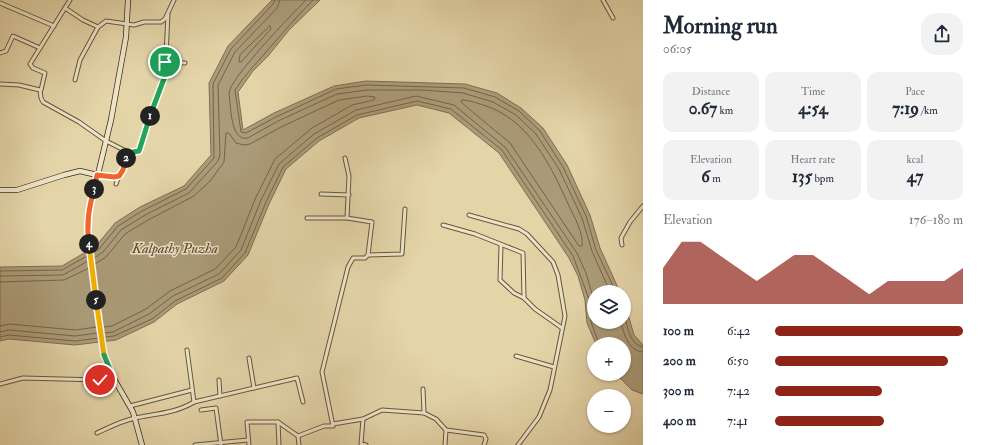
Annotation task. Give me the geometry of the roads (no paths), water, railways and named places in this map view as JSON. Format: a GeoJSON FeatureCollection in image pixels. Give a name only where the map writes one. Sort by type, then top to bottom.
{"type":"FeatureCollection","features":[{"type":"Feature","properties":{"kind":"main road"},"geometry":{"type":"LineString","coordinates":[[128,0],[128,24],[106,141],[97,175],[86,229],[103,351],[113,377],[133,412],[142,445]]}},
{"type":"Feature","properties":{"kind":"main road"},"geometry":{"type":"LineString","coordinates":[[0,190],[17,190],[80,171],[97,175]]}},
{"type":"Feature","properties":{"kind":"street"},"geometry":{"type":"LineString","coordinates":[[41,90],[45,73],[33,68],[30,64],[70,0]]}},
{"type":"Feature","properties":{"kind":"street"},"geometry":{"type":"LineString","coordinates":[[75,80],[80,60],[98,26],[106,21],[128,24],[161,22],[168,14],[174,0]]}},
{"type":"Feature","properties":{"kind":"street"},"geometry":{"type":"LineString","coordinates":[[603,0],[613,18]]}},
{"type":"Feature","properties":{"kind":"street"},"geometry":{"type":"LineString","coordinates":[[0,3],[54,26]]}},
{"type":"Feature","properties":{"kind":"street"},"geometry":{"type":"LineString","coordinates":[[65,8],[83,20],[98,26]]}},
{"type":"Feature","properties":{"kind":"street"},"geometry":{"type":"LineString","coordinates":[[116,184],[123,170],[127,153],[139,151],[155,101],[165,76],[168,14]]}},
{"type":"Feature","properties":{"kind":"street"},"geometry":{"type":"LineString","coordinates":[[0,53],[6,51],[13,36],[40,48]]}},
{"type":"Feature","properties":{"kind":"street"},"geometry":{"type":"LineString","coordinates":[[165,62],[185,63]]}},
{"type":"Feature","properties":{"kind":"street"},"geometry":{"type":"LineString","coordinates":[[0,84],[19,85],[40,90],[40,98],[43,102],[79,122],[106,141],[126,151]]}},
{"type":"Feature","properties":{"kind":"street"},"geometry":{"type":"LineString","coordinates":[[345,158],[349,176],[347,218]]}},
{"type":"Feature","properties":{"kind":"street"},"geometry":{"type":"LineString","coordinates":[[97,175],[114,177],[119,176]]}},
{"type":"Feature","properties":{"kind":"street"},"geometry":{"type":"LineString","coordinates":[[321,194],[349,195]]}},
{"type":"Feature","properties":{"kind":"street"},"geometry":{"type":"LineString","coordinates":[[622,245],[621,238],[623,233],[643,206]]}},
{"type":"Feature","properties":{"kind":"street"},"geometry":{"type":"LineString","coordinates":[[333,424],[322,372],[348,267],[353,258],[365,258],[368,255],[402,254],[405,209]]}},
{"type":"Feature","properties":{"kind":"street"},"geometry":{"type":"LineString","coordinates":[[469,215],[519,229],[527,234],[553,262],[558,275],[565,316],[550,390],[539,417],[518,445]]}},
{"type":"Feature","properties":{"kind":"street"},"geometry":{"type":"LineString","coordinates":[[307,218],[347,218],[372,222],[368,255]]}},
{"type":"Feature","properties":{"kind":"street"},"geometry":{"type":"LineString","coordinates":[[443,225],[475,234],[523,253],[524,298]]}},
{"type":"Feature","properties":{"kind":"street"},"geometry":{"type":"LineString","coordinates":[[501,245],[500,280],[514,293],[524,298],[535,309],[562,328]]}},
{"type":"Feature","properties":{"kind":"street"},"geometry":{"type":"LineString","coordinates":[[186,350],[194,402]]}},
{"type":"Feature","properties":{"kind":"street"},"geometry":{"type":"LineString","coordinates":[[516,356],[554,367]]}},
{"type":"Feature","properties":{"kind":"street"},"geometry":{"type":"LineString","coordinates":[[249,358],[254,388]]}},
{"type":"Feature","properties":{"kind":"street"},"geometry":{"type":"LineString","coordinates":[[0,384],[22,378],[100,380],[113,377]]}},
{"type":"Feature","properties":{"kind":"street"},"geometry":{"type":"LineString","coordinates":[[97,434],[114,424],[134,418],[184,409],[194,402],[297,378],[303,402]]}},
{"type":"Feature","properties":{"kind":"street"},"geometry":{"type":"LineString","coordinates":[[219,380],[220,396]]}},
{"type":"Feature","properties":{"kind":"street"},"geometry":{"type":"LineString","coordinates":[[423,389],[424,413]]}},
{"type":"Feature","properties":{"kind":"street"},"geometry":{"type":"LineString","coordinates":[[130,406],[192,390]]}},
{"type":"Feature","properties":{"kind":"street"},"geometry":{"type":"LineString","coordinates":[[201,410],[216,408],[221,444]]}},
{"type":"Feature","properties":{"kind":"street"},"geometry":{"type":"LineString","coordinates":[[298,436],[324,426],[333,426],[333,424],[363,419],[382,410],[424,413],[436,419],[446,430],[484,435],[486,439],[484,445]]}},
{"type":"Feature","properties":{"kind":"street"},"geometry":{"type":"LineString","coordinates":[[363,419],[361,444],[366,445]]}},
{"type":"Feature","properties":{"kind":"street"},"geometry":{"type":"LineString","coordinates":[[249,445],[247,422],[278,422],[298,436],[299,445]]}},
{"type":"Feature","properties":{"kind":"street"},"geometry":{"type":"LineString","coordinates":[[278,422],[279,445]]}},
{"type":"Feature","properties":{"kind":"street"},"geometry":{"type":"LineString","coordinates":[[445,445],[446,430]]}},
{"type":"Feature","properties":{"kind":"street"},"geometry":{"type":"LineString","coordinates":[[196,445],[221,444],[248,440]]}},
{"type":"Feature","properties":{"kind":"water","name":"Kalpathy Puzha"},"geometry":{"type":"Polygon","coordinates":[[[272,0],[320,0],[289,30],[268,56],[253,71],[238,92],[243,130],[274,113],[334,86],[366,81],[465,84],[497,93],[521,108],[543,128],[567,165],[590,215],[600,248],[617,285],[587,285],[587,323],[585,300],[578,276],[569,258],[499,153],[449,113],[417,105],[359,118],[319,141],[286,169],[269,204],[248,255],[224,281],[177,304],[154,322],[116,340],[75,345],[9,339],[0,341],[0,267],[62,266],[96,246],[115,223],[140,207],[184,186],[211,155],[209,83],[228,46],[272,0]]]}},
{"type":"Feature","properties":{"kind":"water","name":"Kalpathy Puzha"},"geometry":{"type":"Polygon","coordinates":[[[631,325],[634,335],[643,345],[643,394],[632,390],[623,381],[631,381],[631,337],[593,337],[590,329],[631,329],[631,325]]]}}]}
